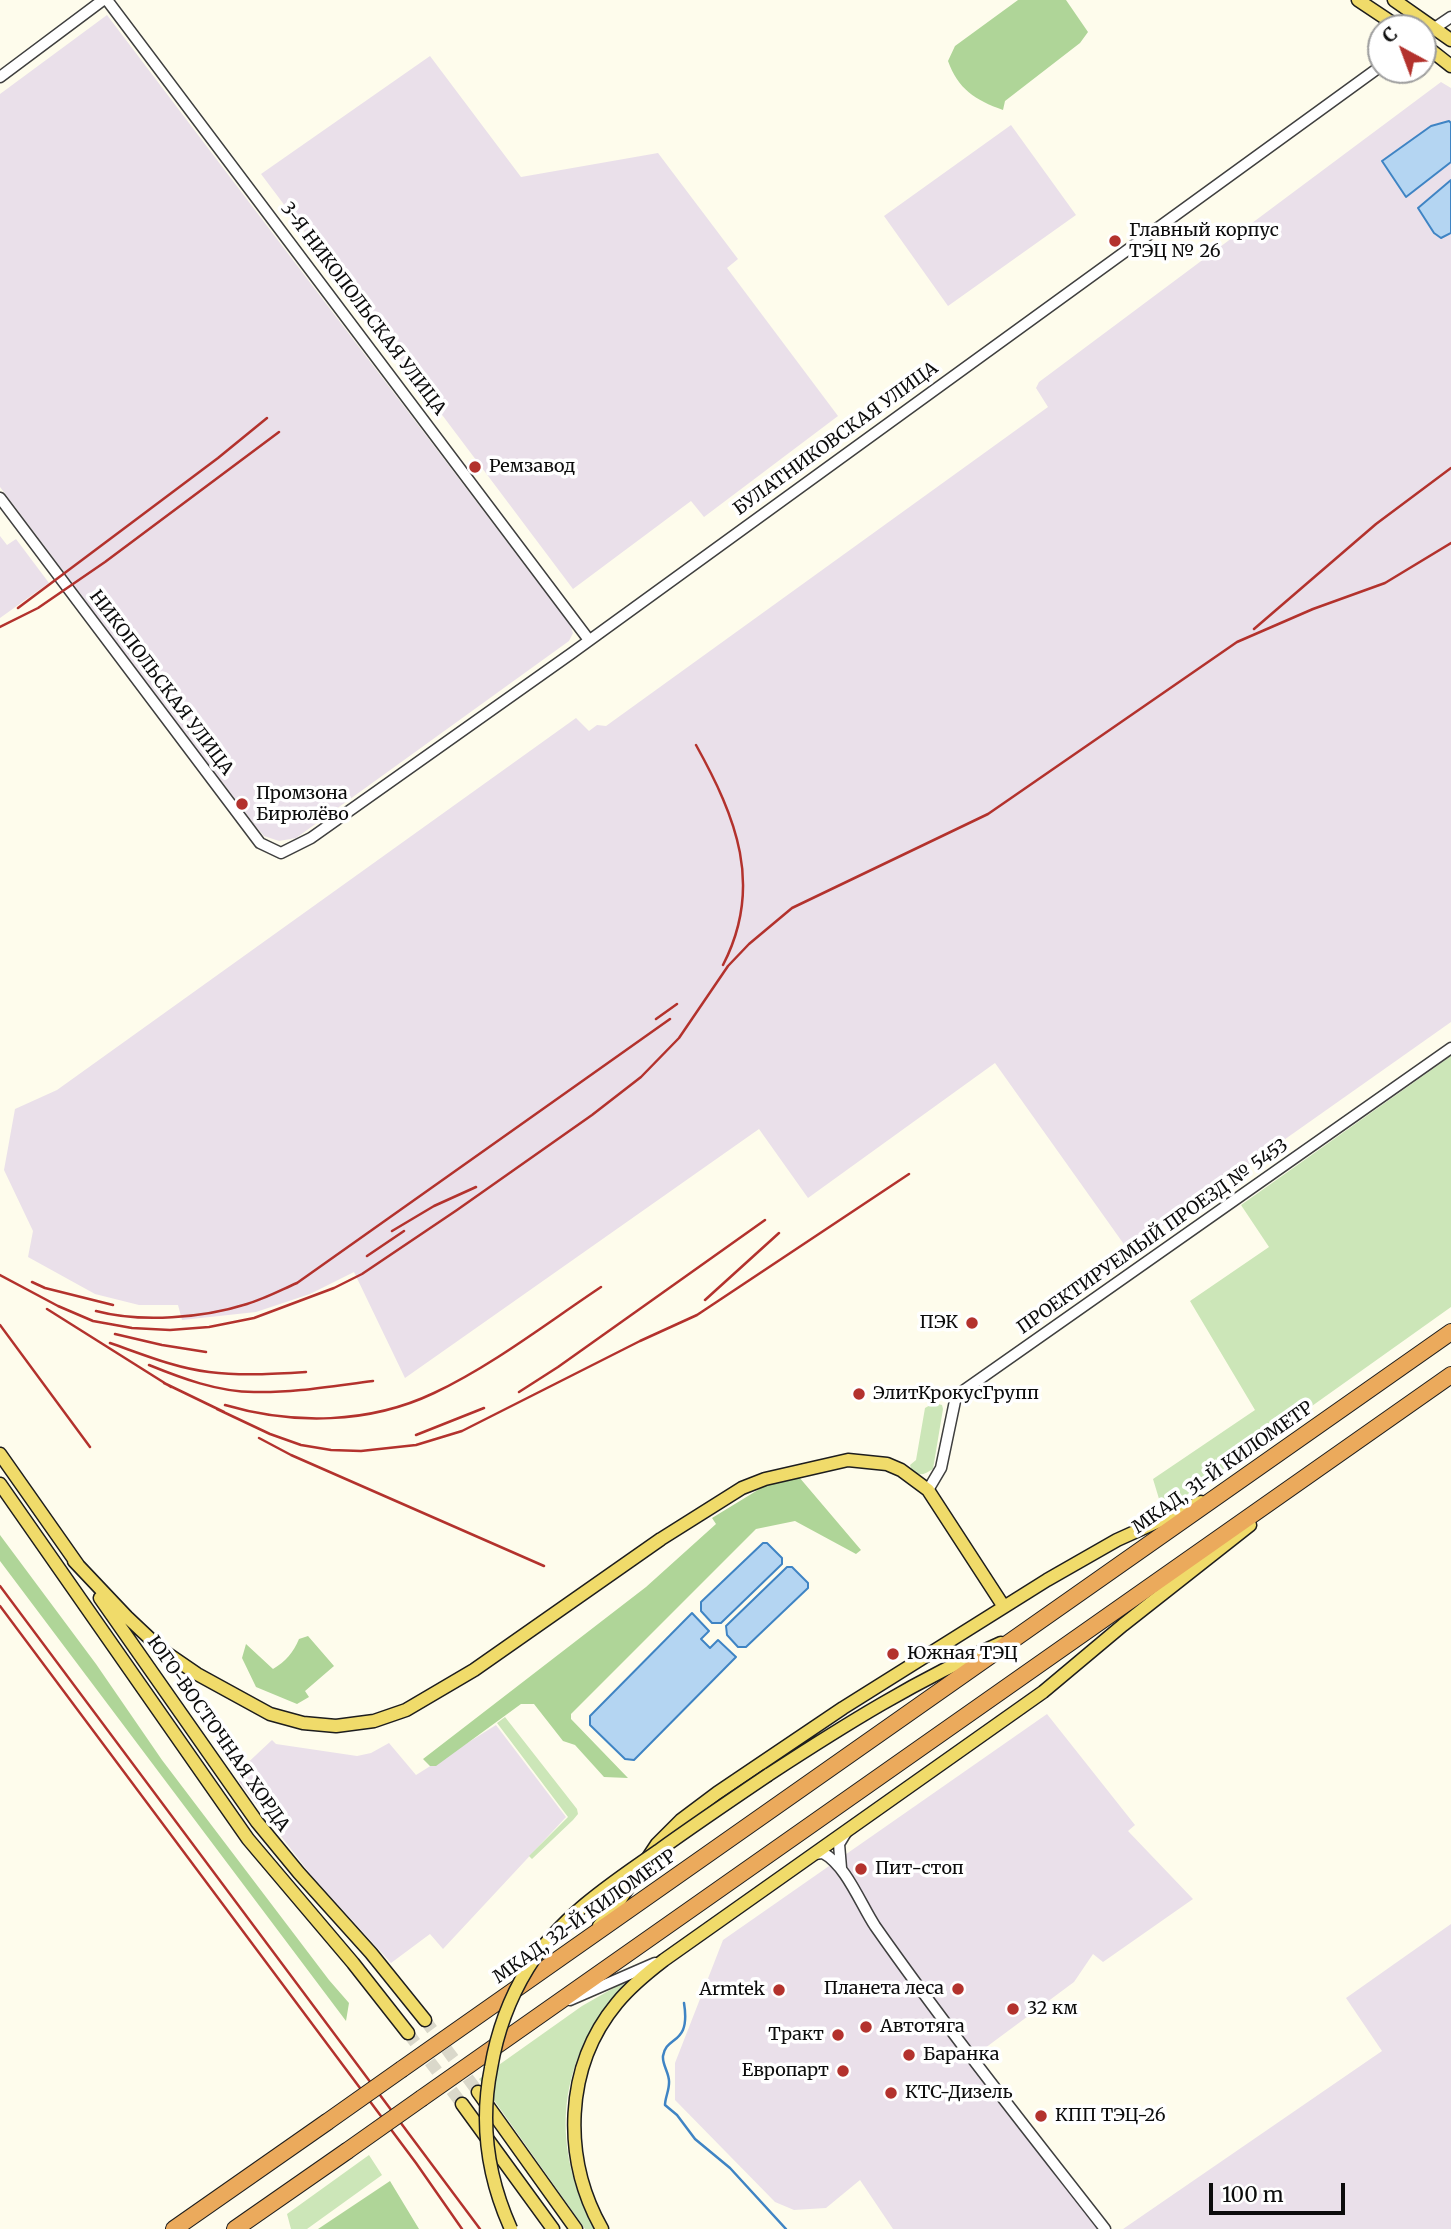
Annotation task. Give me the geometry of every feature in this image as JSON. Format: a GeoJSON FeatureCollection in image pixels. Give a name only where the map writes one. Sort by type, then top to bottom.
{"type":"FeatureCollection","features":[{"type":"Feature","properties":{"kind":"highway","name":"МКАД, 31-Й КИЛОМЕТР"},"geometry":{"type":"LineString","coordinates":[[1017,1636],[1451,1332]]}},
{"type":"Feature","properties":{"kind":"highway"},"geometry":{"type":"LineString","coordinates":[[235,2229],[1451,1375]]}},
{"type":"Feature","properties":{"kind":"highway","name":"МКАД, 32-Й КИЛОМЕТР"},"geometry":{"type":"LineString","coordinates":[[174,2229],[1017,1636]]}},
{"type":"Feature","properties":{"kind":"main road"},"geometry":{"type":"LineString","coordinates":[[1357,0],[1378,14]]}},
{"type":"Feature","properties":{"kind":"main road"},"geometry":{"type":"LineString","coordinates":[[1394,0],[1414,14]]}},
{"type":"Feature","properties":{"kind":"main road"},"geometry":{"type":"LineString","coordinates":[[1437,55],[1451,66]]}},
{"type":"Feature","properties":{"kind":"main road"},"geometry":{"type":"LineString","coordinates":[[1409,1404],[1451,1381]]}},
{"type":"Feature","properties":{"kind":"main road"},"geometry":{"type":"LineString","coordinates":[[602,2229],[586,2194],[577,2161],[573,2128],[577,2089],[587,2056],[606,2019],[635,1983],[1043,1692],[1123,1625],[1359,1440]]}},
{"type":"Feature","properties":{"kind":"main road","name":"ЮГО-ВОСТОЧНАЯ ХОРДА"},"geometry":{"type":"LineString","coordinates":[[0,1454],[257,1822],[425,2020]]}},
{"type":"Feature","properties":{"kind":"main road"},"geometry":{"type":"LineString","coordinates":[[74,1561],[162,1650],[197,1674],[270,1714],[303,1723],[336,1726],[374,1721],[406,1710],[474,1670],[661,1539],[742,1488],[765,1479],[848,1460],[887,1464],[901,1470],[928,1490],[1004,1606]]}},
{"type":"Feature","properties":{"kind":"main road","name":"ЮГО-ВОСТОЧНАЯ ХОРДА"},"geometry":{"type":"LineString","coordinates":[[0,1484],[248,1839],[353,1963],[408,2033]]}},
{"type":"Feature","properties":{"kind":"main road"},"geometry":{"type":"LineString","coordinates":[[582,1943],[616,1906],[657,1844],[697,1807],[843,1708],[1004,1606],[1117,1540],[1223,1492]]}},
{"type":"Feature","properties":{"kind":"main road"},"geometry":{"type":"LineString","coordinates":[[511,2229],[492,2175],[485,2119],[488,2081],[497,2039],[520,1981],[549,1939],[597,1894],[768,1775],[855,1719],[936,1672],[1017,1636]]}},
{"type":"Feature","properties":{"kind":"main road"},"geometry":{"type":"LineString","coordinates":[[478,2092],[576,2229]]}},
{"type":"Feature","properties":{"kind":"main road"},"geometry":{"type":"LineString","coordinates":[[462,2104],[553,2229]]}},
{"type":"Feature","properties":{"kind":"street"},"geometry":{"type":"LineString","coordinates":[[0,77],[105,0]]}},
{"type":"Feature","properties":{"kind":"street","name":"3-Я НИКОПОЛЬСКАЯ УЛИЦА"},"geometry":{"type":"LineString","coordinates":[[105,0],[589,640]]}},
{"type":"Feature","properties":{"kind":"street","name":"БУЛАТНИКОВСКАЯ УЛИЦА"},"geometry":{"type":"LineString","coordinates":[[311,838],[589,640],[1367,75]]}},
{"type":"Feature","properties":{"kind":"street","name":"НИКОПОЛЬСКАЯ УЛИЦА"},"geometry":{"type":"LineString","coordinates":[[0,498],[260,843],[281,853],[311,838]]}},
{"type":"Feature","properties":{"kind":"street","name":"ПРОЕКТИРУЕМЫЙ ПРОЕЗД № 5453"},"geometry":{"type":"LineString","coordinates":[[928,1490],[941,1468],[955,1401],[960,1393],[1451,1048]]}},
{"type":"Feature","properties":{"kind":"street"},"geometry":{"type":"LineString","coordinates":[[842,1871],[839,1844],[847,1830]]}},
{"type":"Feature","properties":{"kind":"street"},"geometry":{"type":"LineString","coordinates":[[814,1854],[826,1854],[842,1871],[868,1916],[963,2046],[1105,2229]]}},
{"type":"Feature","properties":{"kind":"street"},"geometry":{"type":"LineString","coordinates":[[542,2012],[664,1960]]}},
{"type":"Feature","properties":{"kind":"shaded area"},"geometry":{"type":"Polygon","coordinates":[[[107,15],[570,625],[573,633],[569,641],[296,838],[279,841],[264,836],[257,828],[0,487],[0,94],[107,15]]]}},
{"type":"Feature","properties":{"kind":"shaded area"},"geometry":{"type":"Polygon","coordinates":[[[430,56],[521,177],[658,153],[738,259],[727,268],[838,416],[704,517],[691,501],[573,589],[261,174],[430,56]]]}},
{"type":"Feature","properties":{"kind":"shaded area"},"geometry":{"type":"Polygon","coordinates":[[[1441,82],[1451,88],[1451,1022],[1128,1250],[995,1063],[808,1198],[759,1129],[405,1378],[354,1272],[310,1294],[256,1312],[182,1320],[178,1305],[139,1305],[95,1294],[28,1257],[33,1231],[4,1170],[15,1109],[57,1090],[576,718],[589,731],[597,725],[606,726],[1048,407],[1036,388],[1039,382],[1441,82]]]}},
{"type":"Feature","properties":{"kind":"shaded area"},"geometry":{"type":"Polygon","coordinates":[[[1011,125],[1076,215],[948,306],[884,216],[1011,125]]]}},
{"type":"Feature","properties":{"kind":"shaded area"},"geometry":{"type":"Polygon","coordinates":[[[0,536],[7,545],[16,539],[49,583],[0,618],[0,536]]]}},
{"type":"Feature","properties":{"kind":"shaded area"},"geometry":{"type":"Polygon","coordinates":[[[1047,1714],[1135,1825],[1128,1831],[1193,1899],[1103,1962],[1093,1954],[1074,1982],[977,2054],[1110,2229],[893,2229],[860,2180],[826,2208],[794,2210],[775,2202],[675,2100],[675,2063],[723,1940],[1047,1714]]]}},
{"type":"Feature","properties":{"kind":"shaded area"},"geometry":{"type":"Polygon","coordinates":[[[496,1725],[566,1817],[443,1949],[430,1934],[391,1963],[311,1875],[239,1782],[240,1770],[272,1740],[276,1744],[357,1756],[371,1753],[389,1743],[416,1775],[496,1725]]]}},
{"type":"Feature","properties":{"kind":"shaded area"},"geometry":{"type":"Polygon","coordinates":[[[1451,1924],[1451,2229],[1123,2229],[1382,2051],[1346,1998],[1451,1924]]]}},
{"type":"Feature","properties":{"kind":"green space"},"geometry":{"type":"Polygon","coordinates":[[[1018,0],[1066,0],[1088,32],[1080,43],[1005,101],[1003,110],[984,102],[962,86],[948,61],[955,46],[1018,0]]]}},
{"type":"Feature","properties":{"kind":"green space"},"geometry":{"type":"Polygon","coordinates":[[[1451,1056],[1451,1307],[1163,1512],[1153,1479],[1255,1410],[1190,1301],[1269,1247],[1241,1205],[1451,1056]]]}},
{"type":"Feature","properties":{"kind":"green space"},"geometry":{"type":"Polygon","coordinates":[[[934,1403],[942,1405],[943,1409],[933,1469],[918,1474],[912,1471],[910,1465],[916,1460],[925,1408],[934,1403]]]}},
{"type":"Feature","properties":{"kind":"green space"},"geometry":{"type":"Polygon","coordinates":[[[799,1477],[861,1550],[856,1554],[795,1521],[756,1529],[571,1714],[571,1719],[628,1778],[604,1777],[575,1745],[563,1741],[534,1704],[521,1704],[436,1766],[430,1766],[423,1759],[646,1587],[716,1524],[712,1518],[766,1485],[799,1477]]]}},
{"type":"Feature","properties":{"kind":"green space"},"geometry":{"type":"Polygon","coordinates":[[[0,1535],[96,1664],[162,1760],[349,2003],[346,2021],[0,1561],[0,1535]]]}},
{"type":"Feature","properties":{"kind":"green space"},"geometry":{"type":"Polygon","coordinates":[[[308,1636],[334,1666],[305,1691],[309,1697],[297,1704],[256,1687],[242,1658],[246,1644],[273,1669],[289,1656],[299,1639],[308,1636]]]}},
{"type":"Feature","properties":{"kind":"green space"},"geometry":{"type":"Polygon","coordinates":[[[505,1717],[577,1809],[578,1814],[532,1859],[529,1856],[568,1817],[497,1723],[505,1717]]]}},
{"type":"Feature","properties":{"kind":"green space"},"geometry":{"type":"Polygon","coordinates":[[[624,1982],[585,2041],[574,2070],[567,2101],[566,2132],[570,2164],[579,2196],[594,2229],[585,2229],[479,2079],[582,2006],[624,1982]]]}},
{"type":"Feature","properties":{"kind":"green space"},"geometry":{"type":"Polygon","coordinates":[[[369,2155],[382,2175],[307,2229],[291,2229],[287,2214],[369,2155]]]}},
{"type":"Feature","properties":{"kind":"green space"},"geometry":{"type":"Polygon","coordinates":[[[390,2181],[419,2229],[318,2229],[390,2181]]]}},
{"type":"Feature","properties":{"kind":"water"},"geometry":{"type":"Polygon","coordinates":[[[1449,121],[1451,162],[1406,197],[1382,161],[1431,126],[1449,121]]]}},
{"type":"Feature","properties":{"kind":"water"},"geometry":{"type":"Polygon","coordinates":[[[1451,180],[1451,233],[1441,238],[1434,233],[1418,208],[1451,180]]]}},
{"type":"Feature","properties":{"kind":"water"},"geometry":{"type":"Polygon","coordinates":[[[763,1543],[767,1543],[782,1558],[782,1564],[721,1623],[712,1623],[701,1611],[701,1602],[763,1543]]]}},
{"type":"Feature","properties":{"kind":"water"},"geometry":{"type":"Polygon","coordinates":[[[787,1567],[792,1567],[808,1583],[808,1588],[746,1647],[738,1647],[727,1635],[726,1626],[787,1567]]]}},
{"type":"Feature","properties":{"kind":"water"},"geometry":{"type":"Polygon","coordinates":[[[692,1613],[709,1631],[701,1639],[710,1648],[718,1640],[736,1657],[634,1760],[625,1759],[590,1725],[590,1716],[692,1613]]]}},
{"type":"Feature","properties":{"kind":"waterway"},"geometry":{"type":"LineString","coordinates":[[684,2003],[684,2026],[677,2038],[665,2049],[663,2056],[669,2080],[665,2105],[677,2115],[695,2139],[730,2168],[786,2229]]}},
{"type":"Feature","properties":{"kind":"tunnel"},"geometry":{"type":"LineString","coordinates":[[425,2020],[478,2092]]}},
{"type":"Feature","properties":{"kind":"tunnel"},"geometry":{"type":"LineString","coordinates":[[408,2033],[462,2104]]}},
{"type":"Feature","properties":{"kind":"railway"},"geometry":{"type":"LineString","coordinates":[[18,608],[267,418]]}},
{"type":"Feature","properties":{"kind":"railway"},"geometry":{"type":"LineString","coordinates":[[0,627],[38,608],[105,562],[279,432]]}},
{"type":"Feature","properties":{"kind":"railway"},"geometry":{"type":"LineString","coordinates":[[1254,629],[1376,524],[1451,468]]}},
{"type":"Feature","properties":{"kind":"railway"},"geometry":{"type":"LineString","coordinates":[[0,1275],[93,1321],[132,1328],[170,1330],[209,1327],[254,1318],[334,1288],[362,1274],[592,1115],[641,1077],[679,1038],[728,966],[749,944],[792,908],[988,814],[1237,642],[1313,609],[1385,583],[1451,543]]}},
{"type":"Feature","properties":{"kind":"railway"},"geometry":{"type":"LineString","coordinates":[[696,745],[723,799],[740,852],[742,907],[735,936],[723,965]]}},
{"type":"Feature","properties":{"kind":"railway"},"geometry":{"type":"LineString","coordinates":[[656,1019],[677,1004]]}},
{"type":"Feature","properties":{"kind":"railway"},"geometry":{"type":"LineString","coordinates":[[96,1311],[132,1317],[192,1316],[247,1304],[297,1283],[670,1019]]}},
{"type":"Feature","properties":{"kind":"railway"},"geometry":{"type":"LineString","coordinates":[[217,1409],[270,1434],[301,1445],[331,1450],[361,1451],[416,1445],[462,1431],[697,1315],[909,1174]]}},
{"type":"Feature","properties":{"kind":"railway"},"geometry":{"type":"LineString","coordinates":[[392,1231],[434,1206],[476,1187]]}},
{"type":"Feature","properties":{"kind":"railway"},"geometry":{"type":"LineString","coordinates":[[519,1392],[765,1220]]}},
{"type":"Feature","properties":{"kind":"railway"},"geometry":{"type":"LineString","coordinates":[[367,1256],[404,1231]]}},
{"type":"Feature","properties":{"kind":"railway"},"geometry":{"type":"LineString","coordinates":[[705,1300],[779,1233]]}},
{"type":"Feature","properties":{"kind":"railway"},"geometry":{"type":"LineString","coordinates":[[32,1282],[45,1288],[113,1305]]}},
{"type":"Feature","properties":{"kind":"railway"},"geometry":{"type":"LineString","coordinates":[[225,1405],[277,1416],[331,1418],[357,1416],[409,1403],[477,1370],[601,1287]]}},
{"type":"Feature","properties":{"kind":"railway"},"geometry":{"type":"LineString","coordinates":[[47,1309],[171,1387]]}},
{"type":"Feature","properties":{"kind":"railway"},"geometry":{"type":"LineString","coordinates":[[0,1325],[90,1447]]}},
{"type":"Feature","properties":{"kind":"railway"},"geometry":{"type":"LineString","coordinates":[[115,1334],[206,1352]]}},
{"type":"Feature","properties":{"kind":"railway"},"geometry":{"type":"LineString","coordinates":[[110,1343],[171,1364],[209,1372],[306,1372]]}},
{"type":"Feature","properties":{"kind":"railway"},"geometry":{"type":"LineString","coordinates":[[149,1365],[200,1383],[240,1391],[298,1390],[373,1381]]}},
{"type":"Feature","properties":{"kind":"railway"},"geometry":{"type":"LineString","coordinates":[[164,1383],[224,1412]]}},
{"type":"Feature","properties":{"kind":"railway"},"geometry":{"type":"LineString","coordinates":[[416,1435],[484,1408]]}},
{"type":"Feature","properties":{"kind":"railway"},"geometry":{"type":"LineString","coordinates":[[259,1438],[291,1455],[544,1566]]}},
{"type":"Feature","properties":{"kind":"railway"},"geometry":{"type":"LineString","coordinates":[[0,1586],[480,2229]]}},
{"type":"Feature","properties":{"kind":"railway"},"geometry":{"type":"LineString","coordinates":[[0,1606],[416,2163],[462,2229]]}},
{"type":"Feature","properties":{"kind":"place","name":"Главный корпус ТЭЦ № 26"},"geometry":{"type":"Point","coordinates":[1115,241]}},
{"type":"Feature","properties":{"kind":"place","name":"Ремзавод"},"geometry":{"type":"Point","coordinates":[475,467]}},
{"type":"Feature","properties":{"kind":"place","name":"Промзона Бирюлёво"},"geometry":{"type":"Point","coordinates":[242,804]}},
{"type":"Feature","properties":{"kind":"place","name":"ПЭК"},"geometry":{"type":"Point","coordinates":[972,1323]}},
{"type":"Feature","properties":{"kind":"place","name":"ЭлитКрокусГрупп"},"geometry":{"type":"Point","coordinates":[859,1394]}},
{"type":"Feature","properties":{"kind":"place","name":"Южная ТЭЦ"},"geometry":{"type":"Point","coordinates":[893,1654]}},
{"type":"Feature","properties":{"kind":"place","name":"Пит-стоп"},"geometry":{"type":"Point","coordinates":[861,1869]}},
{"type":"Feature","properties":{"kind":"place","name":"Планета леса"},"geometry":{"type":"Point","coordinates":[958,1989]}},
{"type":"Feature","properties":{"kind":"place","name":"Armtek"},"geometry":{"type":"Point","coordinates":[779,1990]}},
{"type":"Feature","properties":{"kind":"place","name":"32 км"},"geometry":{"type":"Point","coordinates":[1013,2009]}},
{"type":"Feature","properties":{"kind":"place","name":"Автотяга"},"geometry":{"type":"Point","coordinates":[866,2027]}},
{"type":"Feature","properties":{"kind":"place","name":"Тракт"},"geometry":{"type":"Point","coordinates":[838,2035]}},
{"type":"Feature","properties":{"kind":"place","name":"Баранка"},"geometry":{"type":"Point","coordinates":[909,2055]}},
{"type":"Feature","properties":{"kind":"place","name":"Европарт"},"geometry":{"type":"Point","coordinates":[843,2071]}},
{"type":"Feature","properties":{"kind":"place","name":"КТС-Дизель"},"geometry":{"type":"Point","coordinates":[891,2093]}},
{"type":"Feature","properties":{"kind":"place","name":"КПП ТЭЦ-26"},"geometry":{"type":"Point","coordinates":[1041,2116]}}]}
